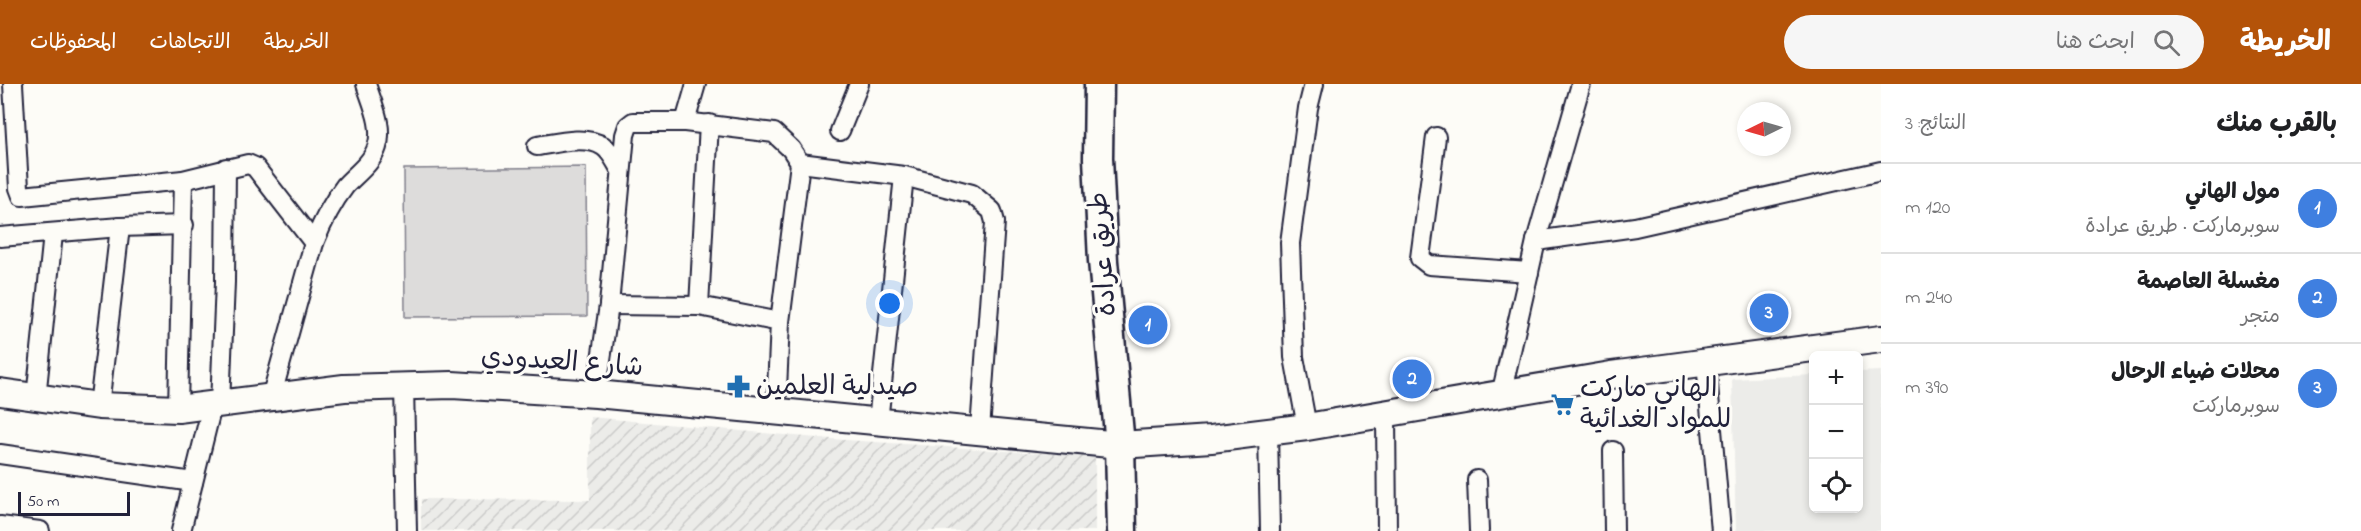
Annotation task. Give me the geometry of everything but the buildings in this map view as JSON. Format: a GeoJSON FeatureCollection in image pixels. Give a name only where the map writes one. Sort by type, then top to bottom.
{"type":"FeatureCollection","features":[{"type":"Feature","properties":{"kind":"main road","name":"طريق عرادة"},"geometry":{"type":"LineString","coordinates":[[1099,84],[1098,158],[1103,261],[1137,531]]}},
{"type":"Feature","properties":{"kind":"main road","name":"طريق عرادة"},"geometry":{"type":"LineString","coordinates":[[1115,84],[1114,163],[1127,445],[1122,531]]}},
{"type":"Feature","properties":{"kind":"street"},"geometry":{"type":"LineString","coordinates":[[13,84],[19,188],[22,196],[183,180],[244,164],[255,166],[314,243]]}},
{"type":"Feature","properties":{"kind":"street"},"geometry":{"type":"LineString","coordinates":[[271,398],[314,243],[323,220],[354,176],[369,162],[378,146],[378,122],[366,84]]}},
{"type":"Feature","properties":{"kind":"street"},"geometry":{"type":"LineString","coordinates":[[685,122],[696,84]]}},
{"type":"Feature","properties":{"kind":"street"},"geometry":{"type":"LineString","coordinates":[[840,131],[859,84]]}},
{"type":"Feature","properties":{"kind":"street"},"geometry":{"type":"LineString","coordinates":[[1307,427],[1294,357],[1290,243],[1308,108],[1314,84]]}},
{"type":"Feature","properties":{"kind":"street"},"geometry":{"type":"LineString","coordinates":[[1501,395],[1528,272],[1581,84]]}},
{"type":"Feature","properties":{"kind":"street"},"geometry":{"type":"LineString","coordinates":[[596,394],[609,305],[623,140],[628,126],[633,123],[709,124],[774,133],[791,149],[800,163],[780,322],[776,412]]}},
{"type":"Feature","properties":{"kind":"street"},"geometry":{"type":"LineString","coordinates":[[699,306],[709,124]]}},
{"type":"Feature","properties":{"kind":"street"},"geometry":{"type":"LineString","coordinates":[[1436,137],[1420,258],[1429,265],[1528,272]]}},
{"type":"Feature","properties":{"kind":"street"},"geometry":{"type":"LineString","coordinates":[[537,146],[589,141],[603,146],[620,169]]}},
{"type":"Feature","properties":{"kind":"street"},"geometry":{"type":"LineString","coordinates":[[800,163],[904,176],[972,194],[992,212],[995,222],[980,430]]}},
{"type":"Feature","properties":{"kind":"street"},"geometry":{"type":"LineString","coordinates":[[181,531],[216,406],[225,282],[226,168]]}},
{"type":"Feature","properties":{"kind":"street"},"geometry":{"type":"LineString","coordinates":[[1536,241],[1635,227],[1881,171]]}},
{"type":"Feature","properties":{"kind":"street"},"geometry":{"type":"LineString","coordinates":[[878,422],[904,176]]}},
{"type":"Feature","properties":{"kind":"street"},"geometry":{"type":"LineString","coordinates":[[178,409],[184,225],[183,180]]}},
{"type":"Feature","properties":{"kind":"street"},"geometry":{"type":"LineString","coordinates":[[0,237],[120,227],[184,225]]}},
{"type":"Feature","properties":{"kind":"street"},"geometry":{"type":"LineString","coordinates":[[99,406],[120,227]]}},
{"type":"Feature","properties":{"kind":"street"},"geometry":{"type":"LineString","coordinates":[[36,398],[53,234]]}},
{"type":"Feature","properties":{"kind":"street"},"geometry":{"type":"LineString","coordinates":[[609,305],[699,306],[780,322]]}},
{"type":"Feature","properties":{"kind":"street","name":"شارع العيدودي"},"geometry":{"type":"LineString","coordinates":[[0,392],[99,406],[178,409],[344,388],[452,385],[596,394],[1127,445],[1211,439],[1307,427],[1611,375],[1881,339]]}},
{"type":"Feature","properties":{"kind":"street"},"geometry":{"type":"LineString","coordinates":[[1706,363],[1721,531]]}},
{"type":"Feature","properties":{"kind":"street"},"geometry":{"type":"LineString","coordinates":[[404,386],[407,531]]}},
{"type":"Feature","properties":{"kind":"street"},"geometry":{"type":"LineString","coordinates":[[1386,415],[1387,531]]}},
{"type":"Feature","properties":{"kind":"street"},"geometry":{"type":"LineString","coordinates":[[1268,432],[1270,531]]}},
{"type":"Feature","properties":{"kind":"street"},"geometry":{"type":"LineString","coordinates":[[1613,451],[1614,531]]}},
{"type":"Feature","properties":{"kind":"street"},"geometry":{"type":"LineString","coordinates":[[0,454],[193,482]]}},
{"type":"Feature","properties":{"kind":"street"},"geometry":{"type":"LineString","coordinates":[[1478,480],[1479,531]]}},
{"type":"Feature","properties":{"kind":"street"},"geometry":{"type":"LineString","coordinates":[[0,526],[40,531]]}},
{"type":"Feature","properties":{"kind":"shaded area"},"geometry":{"type":"Polygon","coordinates":[[[586,167],[587,316],[405,317],[404,169],[586,167]]]}},
{"type":"Feature","properties":{"kind":"shaded area"},"geometry":{"type":"Polygon","coordinates":[[[1881,371],[1881,531],[1736,531],[1732,379],[1809,375],[1809,513],[1863,513],[1863,372],[1881,371]]]}},
{"type":"Feature","properties":{"kind":"shaded area"},"geometry":{"type":"Polygon","coordinates":[[[590,417],[817,438],[1095,457],[1095,531],[421,531],[421,499],[590,500],[590,417]]]}},
{"type":"Feature","properties":{"kind":"place","name":"محلات ضياء الرحال"},"geometry":{"type":"Point","coordinates":[1769,313]}},
{"type":"Feature","properties":{"kind":"place","name":"مول الهاني"},"geometry":{"type":"Point","coordinates":[1148,325]}},
{"type":"Feature","properties":{"kind":"place","name":"مغسلة العاصمة"},"geometry":{"type":"Point","coordinates":[1412,379]}},
{"type":"Feature","properties":{"kind":"place","name":"صيدلية العلمين"},"geometry":{"type":"Point","coordinates":[738,387]}},
{"type":"Feature","properties":{"kind":"place","name":"الهاني ماركت للمواد الغدائية"},"geometry":{"type":"Point","coordinates":[1562,405]}}]}
